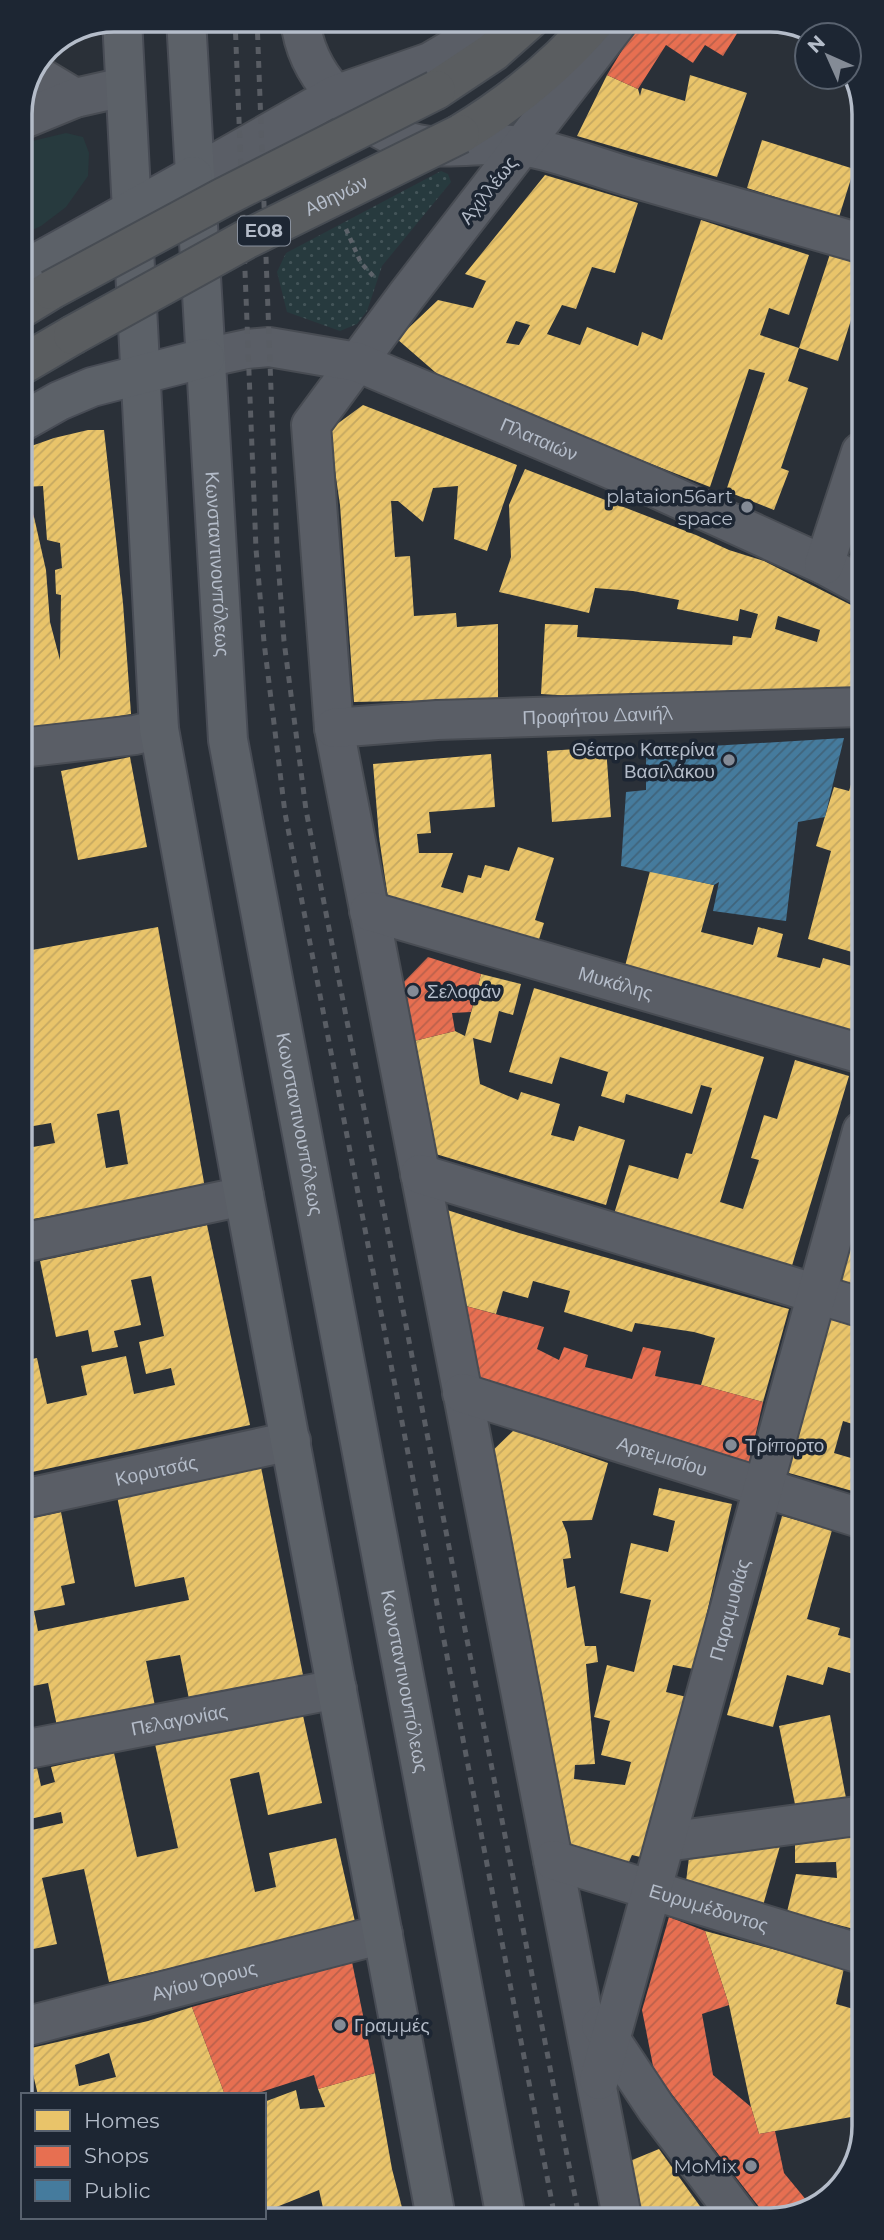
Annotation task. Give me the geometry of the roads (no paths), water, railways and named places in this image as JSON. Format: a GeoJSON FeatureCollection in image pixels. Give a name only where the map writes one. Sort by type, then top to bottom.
{"type":"FeatureCollection","features":[{"type":"Feature","properties":{"kind":"highway","name":"ΕΟ8"},"geometry":{"type":"LineString","coordinates":[[32,302],[222,198],[436,90],[493,52],[515,32]]}},
{"type":"Feature","properties":{"kind":"highway","name":"Αθηνών"},"geometry":{"type":"LineString","coordinates":[[32,359],[245,240],[460,134],[531,86],[586,32]]}},
{"type":"Feature","properties":{"kind":"main road"},"geometry":{"type":"LineString","coordinates":[[122,32],[124,87],[130,134],[159,729],[434,2208]]}},
{"type":"Feature","properties":{"kind":"main road","name":"Κωνσταντινουπόλεως"},"geometry":{"type":"LineString","coordinates":[[187,32],[228,740],[504,2208]]}},
{"type":"Feature","properties":{"kind":"main road"},"geometry":{"type":"LineString","coordinates":[[32,265],[193,176]]}},
{"type":"Feature","properties":{"kind":"main road"},"geometry":{"type":"LineString","coordinates":[[32,416],[92,387],[205,358]]}},
{"type":"Feature","properties":{"kind":"street"},"geometry":{"type":"LineString","coordinates":[[303,32],[316,71],[335,95],[352,111],[402,139],[425,144],[522,146],[852,241]]}},
{"type":"Feature","properties":{"kind":"street"},"geometry":{"type":"LineString","coordinates":[[193,176],[335,95],[430,62],[480,32]]}},
{"type":"Feature","properties":{"kind":"street","name":"Αχιλλέως"},"geometry":{"type":"LineString","coordinates":[[356,362],[610,32]]}},
{"type":"Feature","properties":{"kind":"street"},"geometry":{"type":"LineString","coordinates":[[40,77],[75,99]]}},
{"type":"Feature","properties":{"kind":"street"},"geometry":{"type":"LineString","coordinates":[[32,116],[75,99],[124,87]]}},
{"type":"Feature","properties":{"kind":"street","name":"Πλαταιών"},"geometry":{"type":"LineString","coordinates":[[205,358],[269,347],[356,362],[655,488],[852,580]]}},
{"type":"Feature","properties":{"kind":"street"},"geometry":{"type":"LineString","coordinates":[[356,362],[311,425],[334,728],[582,1999],[620,2208]]}},
{"type":"Feature","properties":{"kind":"street"},"geometry":{"type":"LineString","coordinates":[[824,565],[852,479]]}},
{"type":"Feature","properties":{"kind":"street","name":"Προφήτου Δανιήλ"},"geometry":{"type":"LineString","coordinates":[[334,728],[437,720],[852,707]]}},
{"type":"Feature","properties":{"kind":"street"},"geometry":{"type":"LineString","coordinates":[[32,747],[159,729]]}},
{"type":"Feature","properties":{"kind":"street","name":"Μυκάλης"},"geometry":{"type":"LineString","coordinates":[[369,911],[852,1051]]}},
{"type":"Feature","properties":{"kind":"street","name":"Παραμυθιάς"},"geometry":{"type":"LineString","coordinates":[[597,2089],[852,1166]]}},
{"type":"Feature","properties":{"kind":"street"},"geometry":{"type":"LineString","coordinates":[[420,1174],[852,1305]]}},
{"type":"Feature","properties":{"kind":"street"},"geometry":{"type":"LineString","coordinates":[[31,1241],[244,1196]]}},
{"type":"Feature","properties":{"kind":"street","name":"Αρτεμισίου"},"geometry":{"type":"LineString","coordinates":[[463,1393],[852,1515]]}},
{"type":"Feature","properties":{"kind":"street","name":"Κορυτσάς"},"geometry":{"type":"LineString","coordinates":[[31,1497],[291,1441]]}},
{"type":"Feature","properties":{"kind":"street","name":"Πελαγονίας"},"geometry":{"type":"LineString","coordinates":[[31,1748],[337,1689]]}},
{"type":"Feature","properties":{"kind":"street"},"geometry":{"type":"LineString","coordinates":[[666,1842],[852,1817]]}},
{"type":"Feature","properties":{"kind":"street","name":"Ευρυμέδοντος"},"geometry":{"type":"LineString","coordinates":[[553,1860],[852,1951]]}},
{"type":"Feature","properties":{"kind":"street","name":"Αγίου Όρους"},"geometry":{"type":"LineString","coordinates":[[31,2025],[383,1934]]}},
{"type":"Feature","properties":{"kind":"street"},"geometry":{"type":"LineString","coordinates":[[582,1999],[656,2108],[732,2208]]}},
{"type":"Feature","properties":{"kind":"railway"},"geometry":{"type":"LineString","coordinates":[[236,32],[256,549],[264,642],[285,813],[553,2208]]}},
{"type":"Feature","properties":{"kind":"railway"},"geometry":{"type":"LineString","coordinates":[[257,32],[277,548],[284,641],[306,810],[577,2208]]}},
{"type":"Feature","properties":{"kind":"place","name":"plataion56art space"},"geometry":{"type":"Point","coordinates":[747,507]}},
{"type":"Feature","properties":{"kind":"place","name":"Θέατρο Κατερίνα Βασιλάκου"},"geometry":{"type":"Point","coordinates":[729,760]}},
{"type":"Feature","properties":{"kind":"place","name":"Σελοφάν"},"geometry":{"type":"Point","coordinates":[413,991]}},
{"type":"Feature","properties":{"kind":"place","name":"Τρίπορτο"},"geometry":{"type":"Point","coordinates":[731,1445]}},
{"type":"Feature","properties":{"kind":"place","name":"Γραμμές"},"geometry":{"type":"Point","coordinates":[340,2025]}},
{"type":"Feature","properties":{"kind":"place","name":"MoMix"},"geometry":{"type":"Point","coordinates":[751,2166]}}]}
